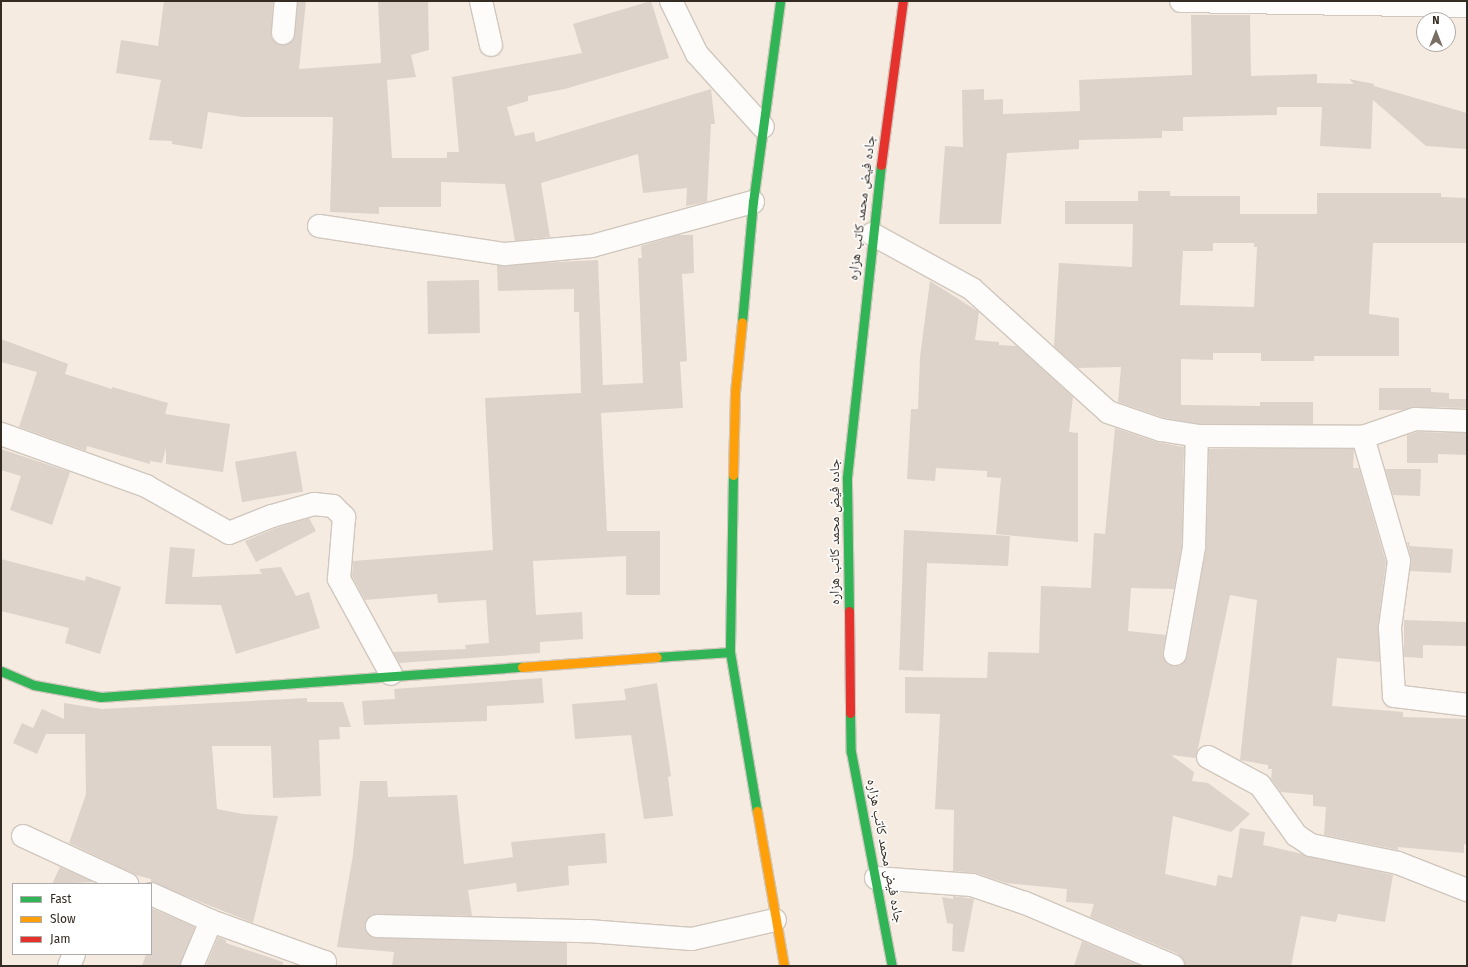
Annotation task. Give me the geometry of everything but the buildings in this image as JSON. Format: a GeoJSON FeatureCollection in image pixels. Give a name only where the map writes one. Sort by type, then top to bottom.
{"type":"FeatureCollection","features":[{"type":"Feature","properties":{"kind":"main road"},"geometry":{"type":"LineString","coordinates":[[780,1],[753,202],[735,392],[730,652],[784,966]]}},
{"type":"Feature","properties":{"kind":"main road","name":"جاده فیض محمد کاتب هزاره"},"geometry":{"type":"LineString","coordinates":[[892,966],[851,752],[847,478],[872,234],[903,1]]}},
{"type":"Feature","properties":{"kind":"main road"},"geometry":{"type":"LineString","coordinates":[[1,671],[34,685],[101,697],[391,674],[730,652]]}},
{"type":"Feature","properties":{"kind":"street"},"geometry":{"type":"LineString","coordinates":[[283,33],[286,1]]}},
{"type":"Feature","properties":{"kind":"street"},"geometry":{"type":"LineString","coordinates":[[671,1],[697,54],[763,127]]}},
{"type":"Feature","properties":{"kind":"street"},"geometry":{"type":"LineString","coordinates":[[1181,1],[1467,6]]}},
{"type":"Feature","properties":{"kind":"street"},"geometry":{"type":"LineString","coordinates":[[484,2],[491,45]]}},
{"type":"Feature","properties":{"kind":"street"},"geometry":{"type":"LineString","coordinates":[[319,226],[505,254],[592,246],[753,202]]}},
{"type":"Feature","properties":{"kind":"street"},"geometry":{"type":"LineString","coordinates":[[872,234],[972,289],[1108,412],[1161,430],[1197,436],[1363,437],[1415,419],[1467,421]]}},
{"type":"Feature","properties":{"kind":"street"},"geometry":{"type":"LineString","coordinates":[[1,434],[146,486],[229,533],[272,516],[314,504],[333,506],[344,517],[339,579],[391,674]]}},
{"type":"Feature","properties":{"kind":"street"},"geometry":{"type":"LineString","coordinates":[[1175,654],[1194,547],[1197,436]]}},
{"type":"Feature","properties":{"kind":"street"},"geometry":{"type":"LineString","coordinates":[[1363,437],[1399,561],[1390,628],[1394,696],[1467,705]]}},
{"type":"Feature","properties":{"kind":"street"},"geometry":{"type":"LineString","coordinates":[[1208,757],[1260,785],[1296,835],[1311,845],[1398,863],[1467,890]]}},
{"type":"Feature","properties":{"kind":"street"},"geometry":{"type":"LineString","coordinates":[[23,836],[105,879],[123,883]]}},
{"type":"Feature","properties":{"kind":"street"},"geometry":{"type":"LineString","coordinates":[[876,878],[972,885],[1025,903],[1173,966]]}},
{"type":"Feature","properties":{"kind":"street"},"geometry":{"type":"LineString","coordinates":[[152,894],[211,921],[325,962],[324,966]]}},
{"type":"Feature","properties":{"kind":"street"},"geometry":{"type":"LineString","coordinates":[[377,926],[588,931],[692,939],[775,920]]}},
{"type":"Feature","properties":{"kind":"street"},"geometry":{"type":"LineString","coordinates":[[192,966],[211,921]]}},
{"type":"Feature","properties":{"kind":"street"},"geometry":{"type":"LineString","coordinates":[[69,966],[74,955]]}},
{"type":"Feature","properties":{"kind":"traffic: fast"},"geometry":{"type":"LineString","coordinates":[[742,322],[753,202],[780,1]]}},
{"type":"Feature","properties":{"kind":"traffic: fast"},"geometry":{"type":"LineString","coordinates":[[849,611],[847,477],[881,165]]}},
{"type":"Feature","properties":{"kind":"traffic: fast"},"geometry":{"type":"LineString","coordinates":[[733,475],[730,652],[757,811]]}},
{"type":"Feature","properties":{"kind":"traffic: fast"},"geometry":{"type":"LineString","coordinates":[[657,657],[730,652]]}},
{"type":"Feature","properties":{"kind":"traffic: fast"},"geometry":{"type":"LineString","coordinates":[[1,671],[34,685],[101,697],[522,667]]}},
{"type":"Feature","properties":{"kind":"traffic: fast"},"geometry":{"type":"LineString","coordinates":[[850,713],[851,752],[892,966]]}},
{"type":"Feature","properties":{"kind":"traffic: slow"},"geometry":{"type":"LineString","coordinates":[[733,475],[735,392],[742,322]]}},
{"type":"Feature","properties":{"kind":"traffic: slow"},"geometry":{"type":"LineString","coordinates":[[522,667],[657,657]]}},
{"type":"Feature","properties":{"kind":"traffic: slow"},"geometry":{"type":"LineString","coordinates":[[757,811],[784,966]]}},
{"type":"Feature","properties":{"kind":"traffic: jam"},"geometry":{"type":"LineString","coordinates":[[881,165],[903,1]]}},
{"type":"Feature","properties":{"kind":"traffic: jam"},"geometry":{"type":"LineString","coordinates":[[849,611],[850,713]]}}]}
